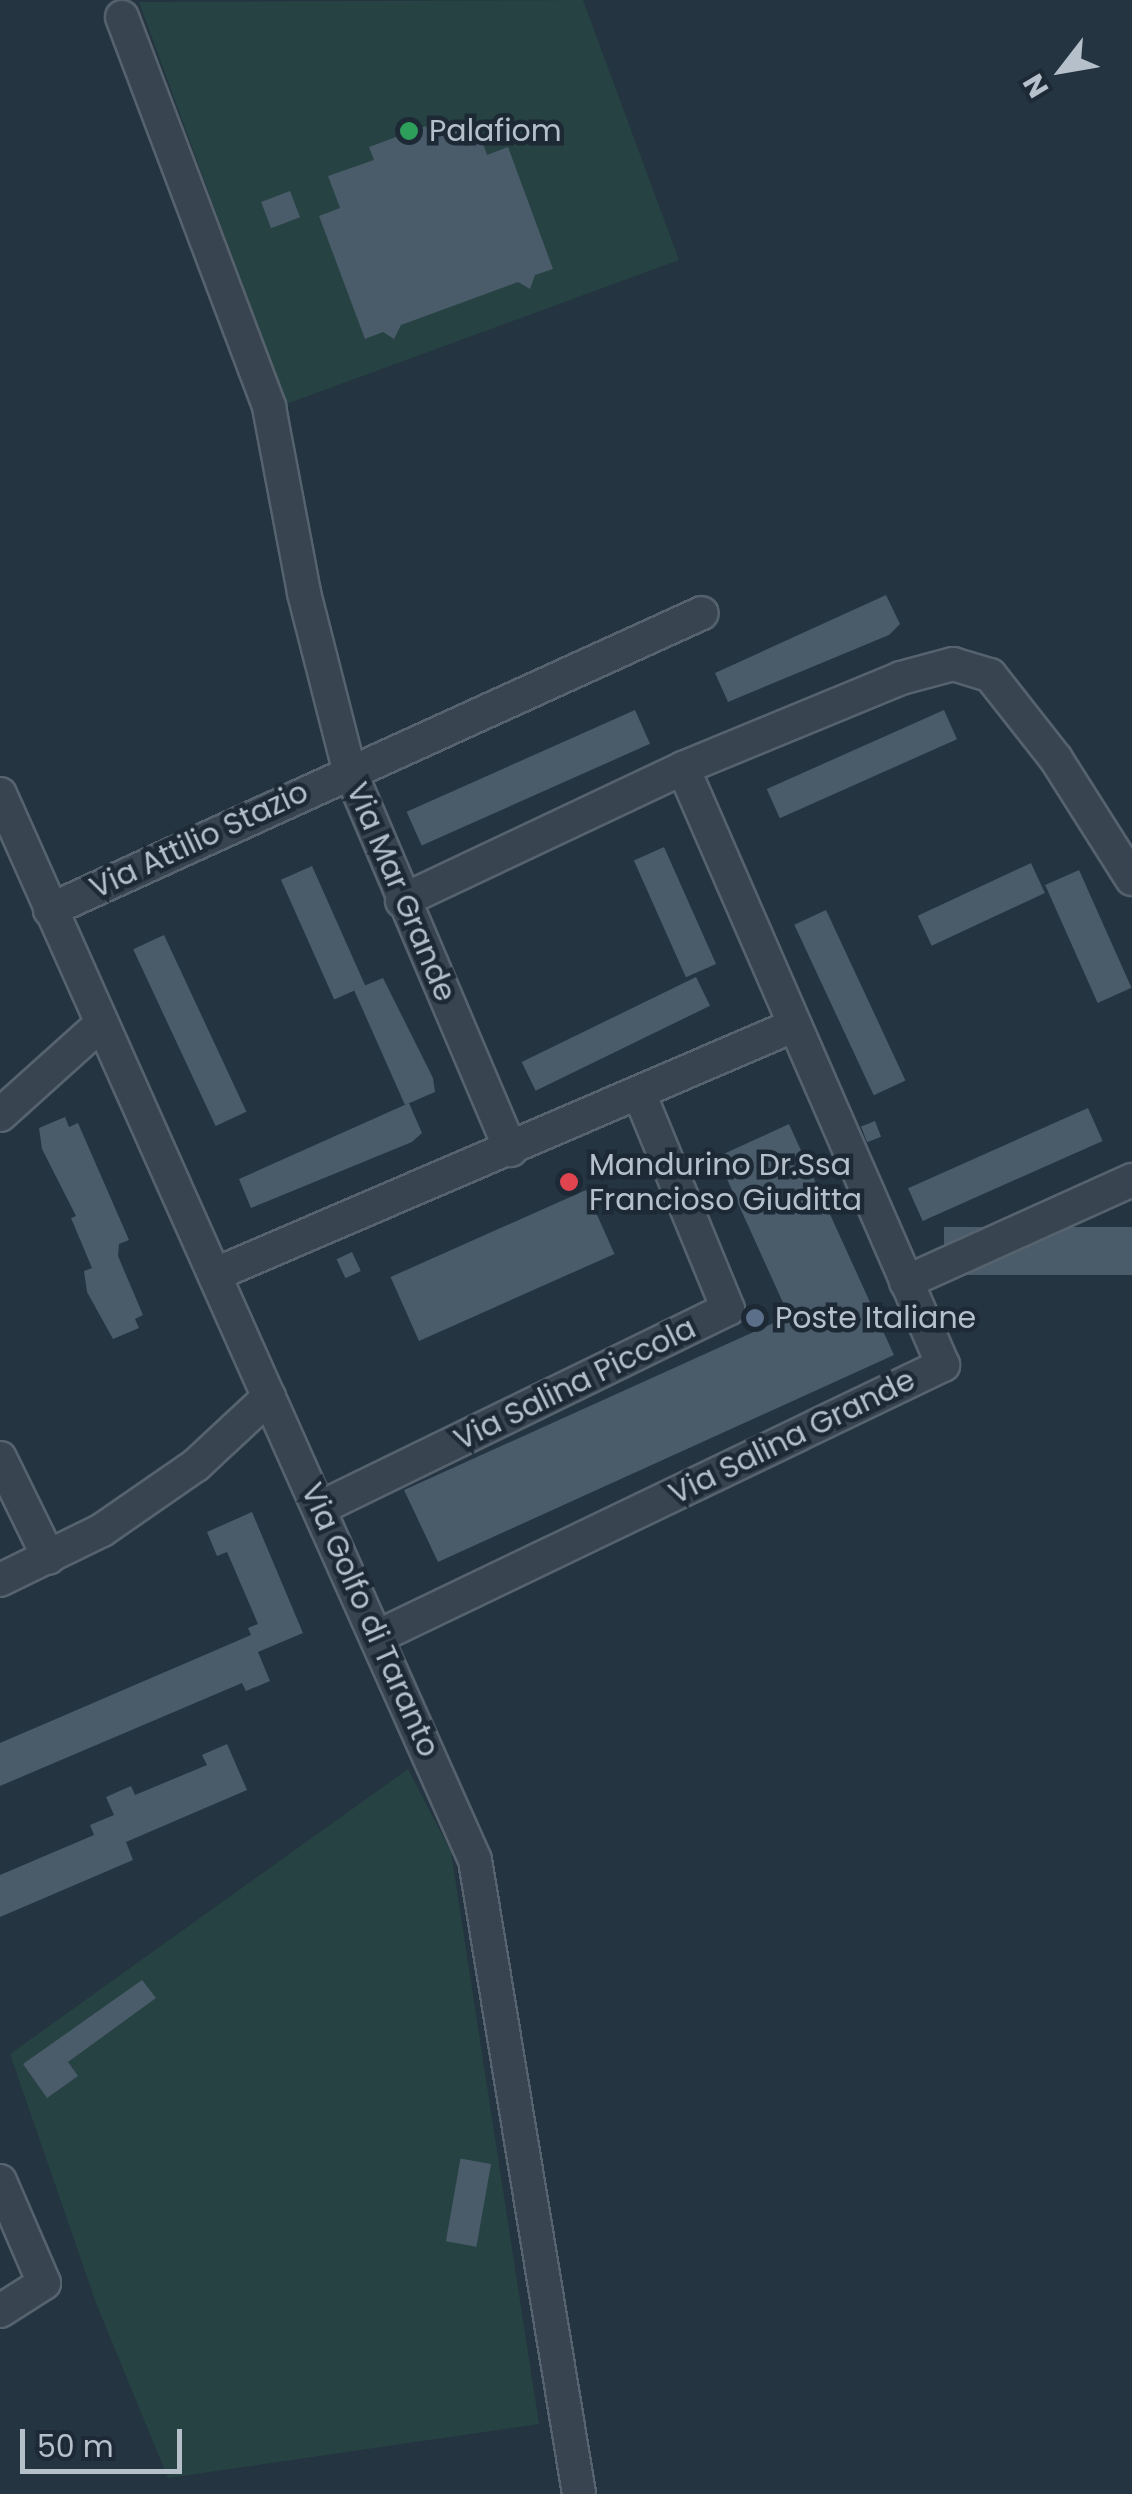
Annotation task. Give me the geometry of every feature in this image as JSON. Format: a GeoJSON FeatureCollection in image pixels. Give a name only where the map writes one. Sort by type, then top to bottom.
{"type":"FeatureCollection","features":[{"type":"Feature","properties":{"kind":"street"},"geometry":{"type":"LineString","coordinates":[[122,17],[269,408],[304,593],[349,770]]}},
{"type":"Feature","properties":{"kind":"street","name":"Via Mar Grande"},"geometry":{"type":"LineString","coordinates":[[511,1150],[349,770],[702,613]]}},
{"type":"Feature","properties":{"kind":"street"},"geometry":{"type":"LineString","coordinates":[[402,900],[683,768],[901,678],[953,664],[990,675],[1056,758],[1132,879]]}},
{"type":"Feature","properties":{"kind":"street","name":"Via Salina Grande"},"geometry":{"type":"LineString","coordinates":[[379,1636],[943,1365],[683,768]]}},
{"type":"Feature","properties":{"kind":"street","name":"Via Attilio Stazio"},"geometry":{"type":"LineString","coordinates":[[50,910],[349,770]]}},
{"type":"Feature","properties":{"kind":"street","name":"Via Golfo di Taranto"},"geometry":{"type":"LineString","coordinates":[[0,794],[379,1636],[475,1860],[579,2494]]}},
{"type":"Feature","properties":{"kind":"street"},"geometry":{"type":"LineString","coordinates":[[0,1116],[102,1023]]}},
{"type":"Feature","properties":{"kind":"street"},"geometry":{"type":"LineString","coordinates":[[216,1274],[511,1150],[795,1024]]}},
{"type":"Feature","properties":{"kind":"street","name":"Via Salina Piccola"},"geometry":{"type":"LineString","coordinates":[[320,1508],[728,1309],[639,1093]]}},
{"type":"Feature","properties":{"kind":"street"},"geometry":{"type":"LineString","coordinates":[[906,1282],[1132,1180]]}},
{"type":"Feature","properties":{"kind":"street"},"geometry":{"type":"LineString","coordinates":[[0,1580],[49,1558],[196,1465],[269,1397]]}},
{"type":"Feature","properties":{"kind":"street"},"geometry":{"type":"LineString","coordinates":[[0,1458],[49,1558]]}},
{"type":"Feature","properties":{"kind":"street"},"geometry":{"type":"LineString","coordinates":[[0,2181],[44,2283],[0,2311]]}},
{"type":"Feature","properties":{"kind":"green space","name":"Palafiom"},"geometry":{"type":"Polygon","coordinates":[[[583,0],[679,260],[286,404],[139,2],[583,0]]]}},
{"type":"Feature","properties":{"kind":"green space"},"geometry":{"type":"Polygon","coordinates":[[[408,1769],[451,1852],[539,2424],[168,2478],[96,2303],[10,2054],[408,1769]]]}},
{"type":"Feature","properties":{"kind":"building","name":"Palafiom"},"geometry":{"type":"Polygon","coordinates":[[[476,122],[487,155],[508,147],[553,269],[535,275],[530,289],[518,282],[401,325],[394,339],[383,332],[365,339],[319,216],[340,208],[328,176],[374,160],[369,147],[426,126],[430,139],[476,122]]]}},
{"type":"Feature","properties":{"kind":"building"},"geometry":{"type":"Polygon","coordinates":[[[290,191],[300,217],[271,228],[261,202],[290,191]]]}},
{"type":"Feature","properties":{"kind":"building"},"geometry":{"type":"Polygon","coordinates":[[[886,595],[900,624],[889,635],[728,702],[715,673],[886,595]]]}},
{"type":"Feature","properties":{"kind":"building"},"geometry":{"type":"Polygon","coordinates":[[[635,710],[650,744],[422,845],[407,812],[635,710]]]}},
{"type":"Feature","properties":{"kind":"building"},"geometry":{"type":"Polygon","coordinates":[[[944,710],[957,739],[780,818],[767,789],[944,710]]]}},
{"type":"Feature","properties":{"kind":"building"},"geometry":{"type":"Polygon","coordinates":[[[664,847],[716,964],[686,977],[634,860],[664,847]]]}},
{"type":"Feature","properties":{"kind":"building"},"geometry":{"type":"Polygon","coordinates":[[[1031,863],[1045,893],[932,946],[918,916],[1031,863]]]}},
{"type":"Feature","properties":{"kind":"building"},"geometry":{"type":"Polygon","coordinates":[[[312,866],[365,986],[334,1000],[281,880],[312,866]]]}},
{"type":"Feature","properties":{"kind":"building"},"geometry":{"type":"Polygon","coordinates":[[[1079,870],[1131,988],[1098,1003],[1045,885],[1079,870]]]}},
{"type":"Feature","properties":{"kind":"building"},"geometry":{"type":"Polygon","coordinates":[[[826,910],[905,1080],[874,1095],[794,925],[826,910]]]}},
{"type":"Feature","properties":{"kind":"building"},"geometry":{"type":"Polygon","coordinates":[[[164,935],[246,1112],[216,1126],[133,949],[164,935]]]}},
{"type":"Feature","properties":{"kind":"building"},"geometry":{"type":"Polygon","coordinates":[[[696,977],[710,1006],[536,1091],[522,1062],[696,977]]]}},
{"type":"Feature","properties":{"kind":"building"},"geometry":{"type":"Polygon","coordinates":[[[383,978],[433,1078],[435,1092],[405,1105],[354,990],[383,978]]]}},
{"type":"Feature","properties":{"kind":"building"},"geometry":{"type":"Polygon","coordinates":[[[409,1103],[422,1133],[412,1142],[251,1208],[239,1179],[409,1103]]]}},
{"type":"Feature","properties":{"kind":"building"},"geometry":{"type":"Polygon","coordinates":[[[1088,1108],[1103,1141],[923,1221],[908,1188],[1088,1108]]]}},
{"type":"Feature","properties":{"kind":"building"},"geometry":{"type":"Polygon","coordinates":[[[65,1117],[69,1127],[78,1123],[129,1240],[119,1244],[118,1256],[143,1315],[135,1319],[139,1328],[113,1339],[87,1292],[84,1271],[92,1268],[71,1218],[76,1216],[42,1149],[39,1128],[65,1117]]]}},
{"type":"Feature","properties":{"kind":"building"},"geometry":{"type":"Polygon","coordinates":[[[875,1121],[881,1137],[867,1142],[861,1126],[875,1121]]]}},
{"type":"Feature","properties":{"kind":"building"},"geometry":{"type":"Polygon","coordinates":[[[789,1124],[894,1355],[438,1562],[404,1490],[789,1316],[717,1157],[789,1124]]]}},
{"type":"Feature","properties":{"kind":"building"},"geometry":{"type":"Polygon","coordinates":[[[586,1190],[614,1254],[419,1341],[391,1277],[586,1190]]]}},
{"type":"Feature","properties":{"kind":"building"},"geometry":{"type":"Polygon","coordinates":[[[944,1227],[1132,1227],[1132,1275],[944,1275],[944,1227]]]}},
{"type":"Feature","properties":{"kind":"building"},"geometry":{"type":"Polygon","coordinates":[[[352,1252],[361,1271],[345,1278],[337,1259],[352,1252]]]}},
{"type":"Feature","properties":{"kind":"building"},"geometry":{"type":"Polygon","coordinates":[[[252,1512],[303,1633],[258,1652],[270,1681],[246,1691],[242,1683],[0,1786],[0,1743],[251,1635],[248,1628],[258,1624],[227,1552],[217,1556],[207,1532],[252,1512]]]}},
{"type":"Feature","properties":{"kind":"building"},"geometry":{"type":"Polygon","coordinates":[[[227,1744],[247,1790],[126,1842],[133,1860],[0,1917],[0,1875],[94,1835],[90,1825],[114,1815],[106,1797],[131,1786],[135,1795],[207,1765],[202,1755],[227,1744]]]}},
{"type":"Feature","properties":{"kind":"building"},"geometry":{"type":"Polygon","coordinates":[[[142,1980],[156,1998],[68,2062],[78,2076],[47,2098],[23,2064],[142,1980]]]}},
{"type":"Feature","properties":{"kind":"building"},"geometry":{"type":"Polygon","coordinates":[[[460,2159],[491,2164],[476,2247],[446,2241],[460,2159]]]}},
{"type":"Feature","properties":{"kind":"place","name":"Palafiom"},"geometry":{"type":"Point","coordinates":[409,131]}},
{"type":"Feature","properties":{"kind":"place","name":"Mandurino Dr.Ssa Francioso Giuditta"},"geometry":{"type":"Point","coordinates":[569,1182]}},
{"type":"Feature","properties":{"kind":"place","name":"Poste Italiane"},"geometry":{"type":"Point","coordinates":[755,1318]}}]}
